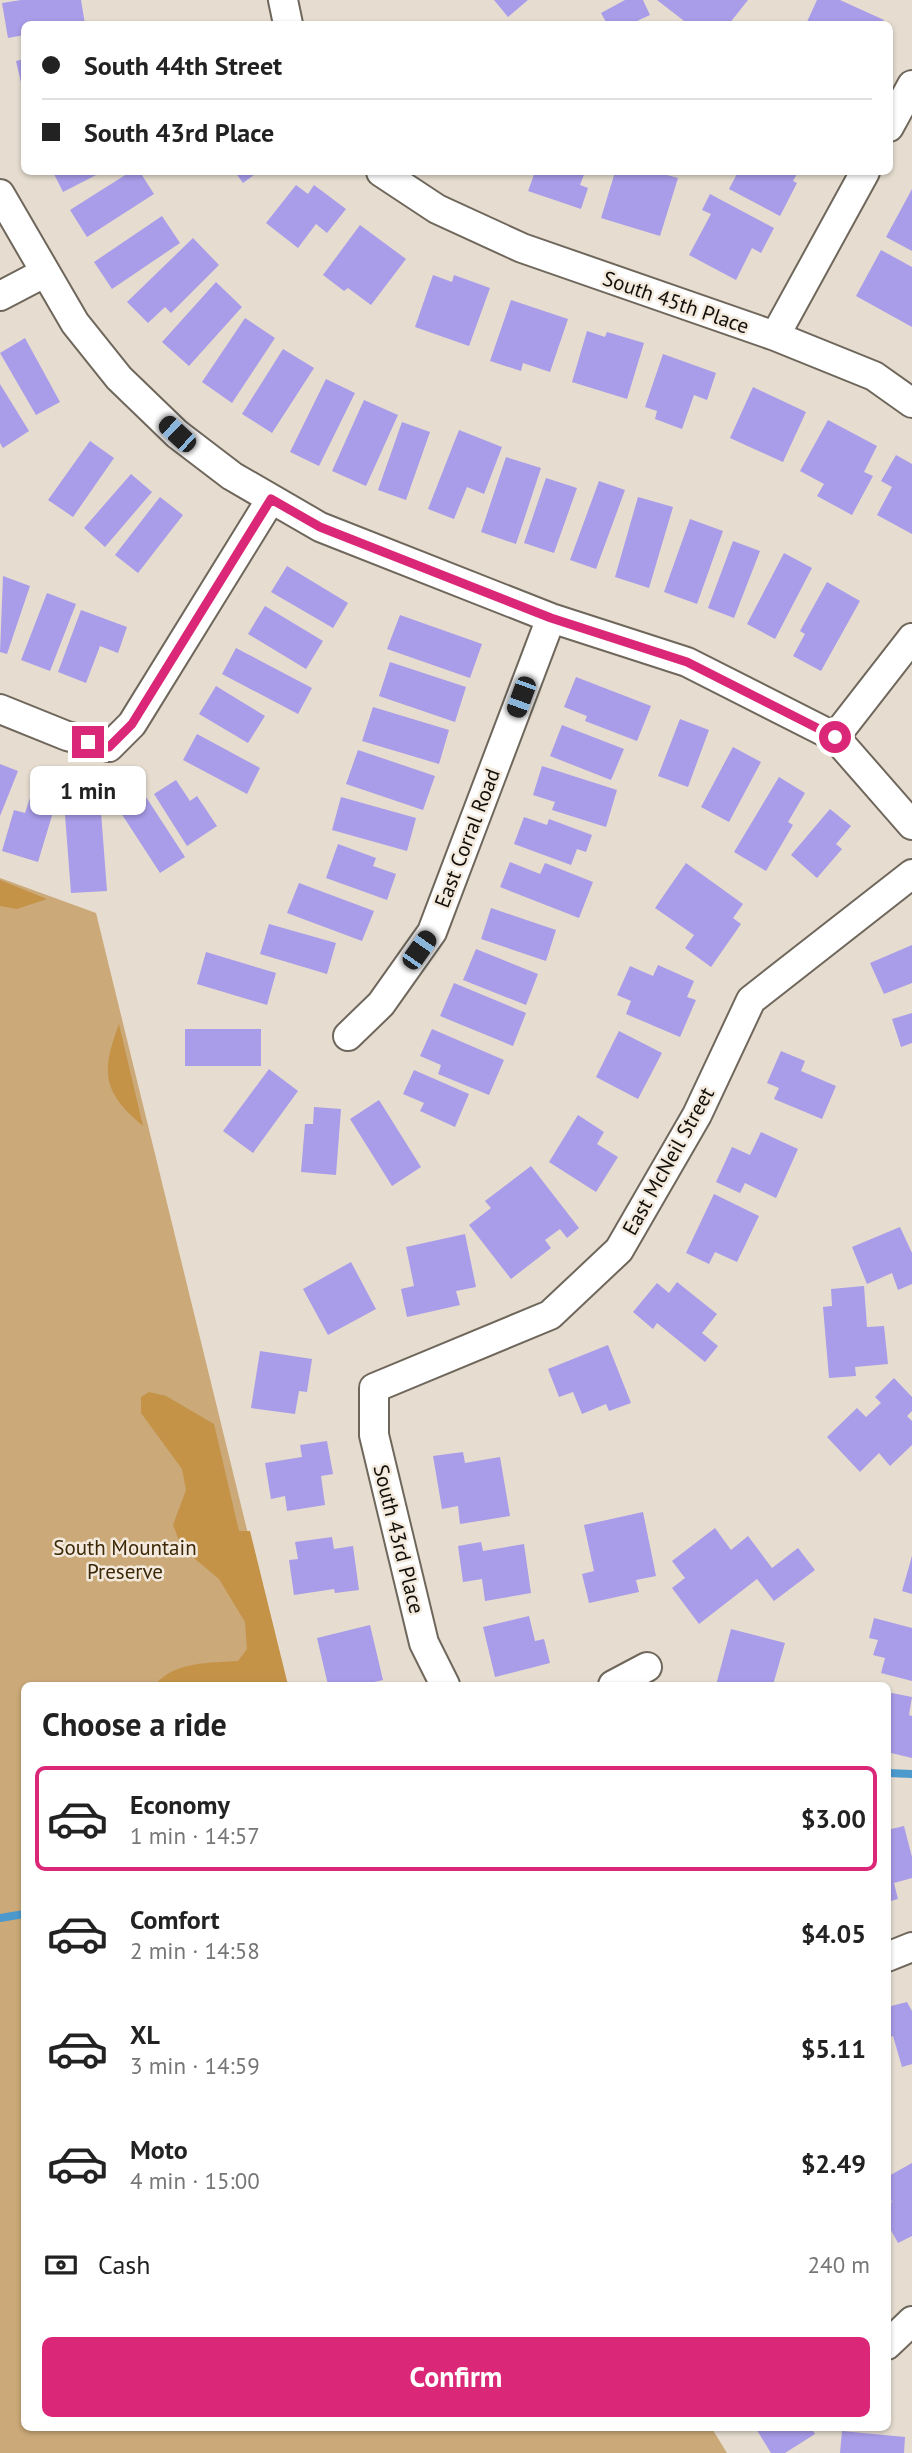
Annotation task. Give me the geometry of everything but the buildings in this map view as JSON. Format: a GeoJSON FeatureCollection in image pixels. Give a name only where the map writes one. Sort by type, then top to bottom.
{"type":"FeatureCollection","features":[{"type":"Feature","properties":{"kind":"street"},"geometry":{"type":"LineString","coordinates":[[283,0],[287,21]]}},
{"type":"Feature","properties":{"kind":"street"},"geometry":{"type":"LineString","coordinates":[[893,120],[912,85]]}},
{"type":"Feature","properties":{"kind":"street","name":"South 45th Place"},"geometry":{"type":"LineString","coordinates":[[386,175],[437,209],[522,248],[775,336],[874,376],[912,403]]}},
{"type":"Feature","properties":{"kind":"street"},"geometry":{"type":"LineString","coordinates":[[775,336],[863,175]]}},
{"type":"Feature","properties":{"kind":"street"},"geometry":{"type":"LineString","coordinates":[[0,194],[75,323],[119,379],[177,434],[232,476],[320,527],[551,618],[687,662],[835,737],[912,824]]}},
{"type":"Feature","properties":{"kind":"street"},"geometry":{"type":"LineString","coordinates":[[0,296],[44,273]]}},
{"type":"Feature","properties":{"kind":"street"},"geometry":{"type":"LineString","coordinates":[[0,709],[67,736],[109,747],[132,724],[271,499]]}},
{"type":"Feature","properties":{"kind":"street","name":"East Corral Road"},"geometry":{"type":"LineString","coordinates":[[348,1036],[381,1004],[432,932],[551,618]]}},
{"type":"Feature","properties":{"kind":"street"},"geometry":{"type":"LineString","coordinates":[[835,737],[912,638]]}},
{"type":"Feature","properties":{"kind":"street","name":"East McNeil Street"},"geometry":{"type":"LineString","coordinates":[[374,1388],[550,1315],[619,1250],[697,1115],[751,1000],[912,874]]}},
{"type":"Feature","properties":{"kind":"street","name":"South 43rd Place"},"geometry":{"type":"LineString","coordinates":[[374,1388],[374,1435],[424,1643],[443,1682]]}},
{"type":"Feature","properties":{"kind":"street"},"geometry":{"type":"LineString","coordinates":[[619,1682],[647,1667]]}},
{"type":"Feature","properties":{"kind":"street"},"geometry":{"type":"LineString","coordinates":[[891,1955],[912,1947]]}},
{"type":"Feature","properties":{"kind":"street"},"geometry":{"type":"LineString","coordinates":[[891,2341],[912,2321]]}},
{"type":"Feature","properties":{"kind":"green space","name":"South Mountain Preserve"},"geometry":{"type":"Polygon","coordinates":[[[0,878],[96,913],[284,1682],[21,1682],[21,2431],[713,2431],[727,2453],[0,2453],[0,878]]]}},
{"type":"Feature","properties":{"kind":"shaded area"},"geometry":{"type":"Polygon","coordinates":[[[0,880],[47,899],[17,909],[0,906],[0,880]]]}},
{"type":"Feature","properties":{"kind":"shaded area"},"geometry":{"type":"Polygon","coordinates":[[[119,1024],[143,1126],[119,1102],[109,1080],[109,1055],[119,1024]]]}},
{"type":"Feature","properties":{"kind":"shaded area"},"geometry":{"type":"Polygon","coordinates":[[[149,1392],[166,1396],[214,1424],[239,1531],[250,1531],[287,1682],[158,1682],[182,1667],[238,1661],[247,1649],[245,1622],[219,1579],[182,1548],[173,1525],[186,1490],[182,1469],[141,1413],[141,1397],[149,1392]]]}},
{"type":"Feature","properties":{"kind":"waterway"},"geometry":{"type":"LineString","coordinates":[[891,1773],[912,1774]]}},
{"type":"Feature","properties":{"kind":"waterway"},"geometry":{"type":"LineString","coordinates":[[0,1918],[21,1914]]}},
{"type":"Feature","properties":{"kind":"route"},"geometry":{"type":"LineString","coordinates":[[88,742],[109,747],[132,724],[271,499],[320,527],[551,618],[687,662],[835,737]]}}]}
